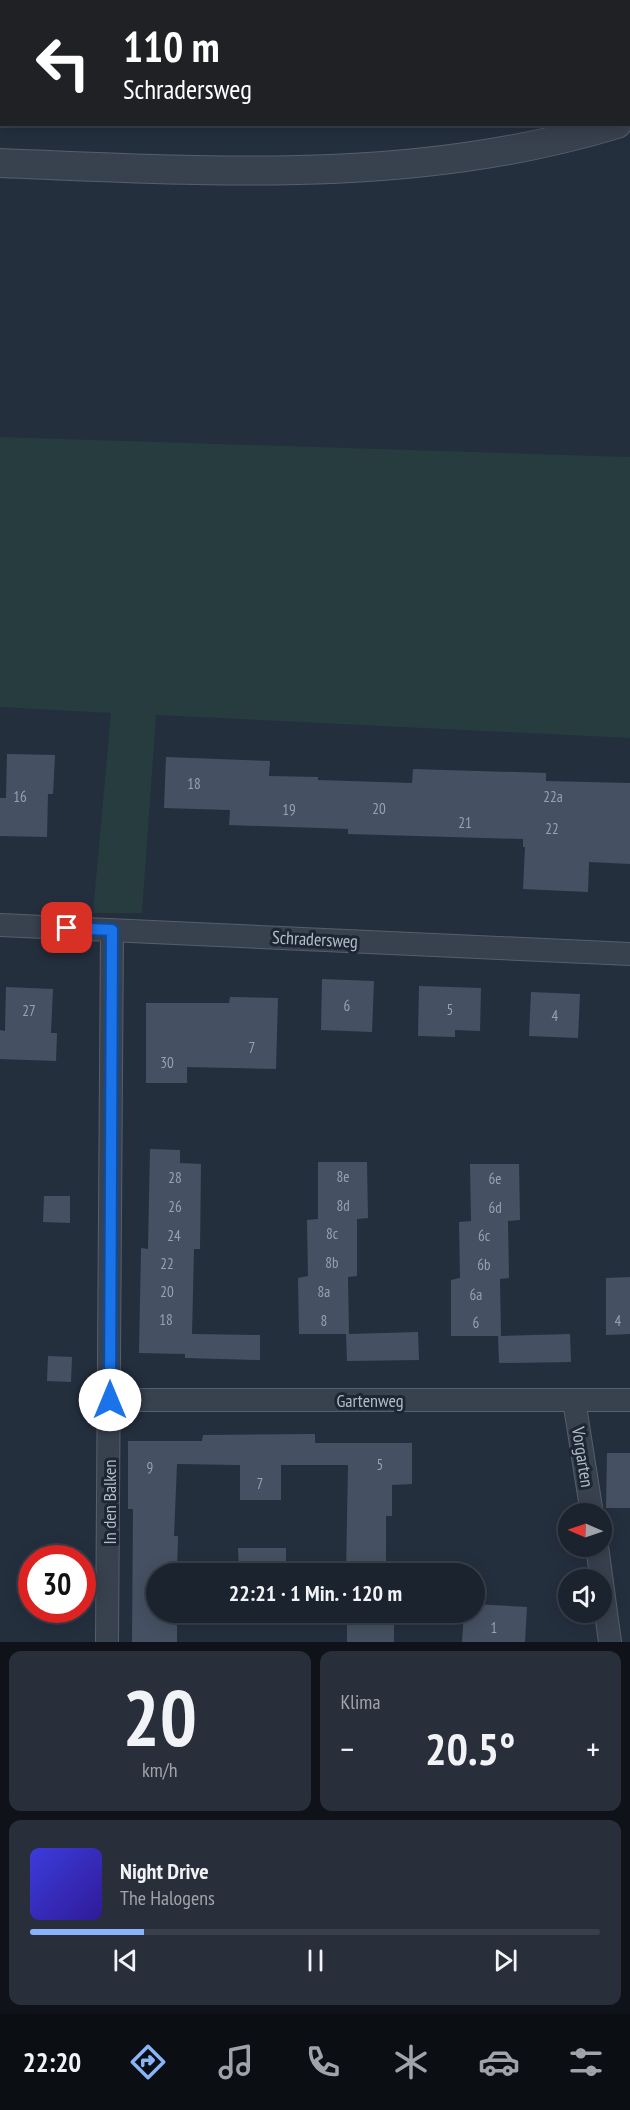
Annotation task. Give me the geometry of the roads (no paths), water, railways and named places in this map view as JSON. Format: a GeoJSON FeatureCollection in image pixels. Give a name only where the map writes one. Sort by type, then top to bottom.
{"type":"FeatureCollection","features":[{"type":"Feature","properties":{"kind":"street"},"geometry":{"type":"LineString","coordinates":[[0,163],[251,171],[380,168],[445,162],[516,150],[609,126]]}},
{"type":"Feature","properties":{"kind":"street","name":"Schradersweg"},"geometry":{"type":"LineString","coordinates":[[0,925],[630,954]]}},
{"type":"Feature","properties":{"kind":"street","name":"In den Balken"},"geometry":{"type":"LineString","coordinates":[[107,1642],[112,930]]}},
{"type":"Feature","properties":{"kind":"street","name":"Gartenweg"},"geometry":{"type":"LineString","coordinates":[[110,1400],[630,1400]]}},
{"type":"Feature","properties":{"kind":"street","name":"Vorgarten"},"geometry":{"type":"LineString","coordinates":[[574,1400],[590,1503]]}},
{"type":"Feature","properties":{"kind":"street"},"geometry":{"type":"LineString","coordinates":[[598,1557],[610,1642]]}}]}
